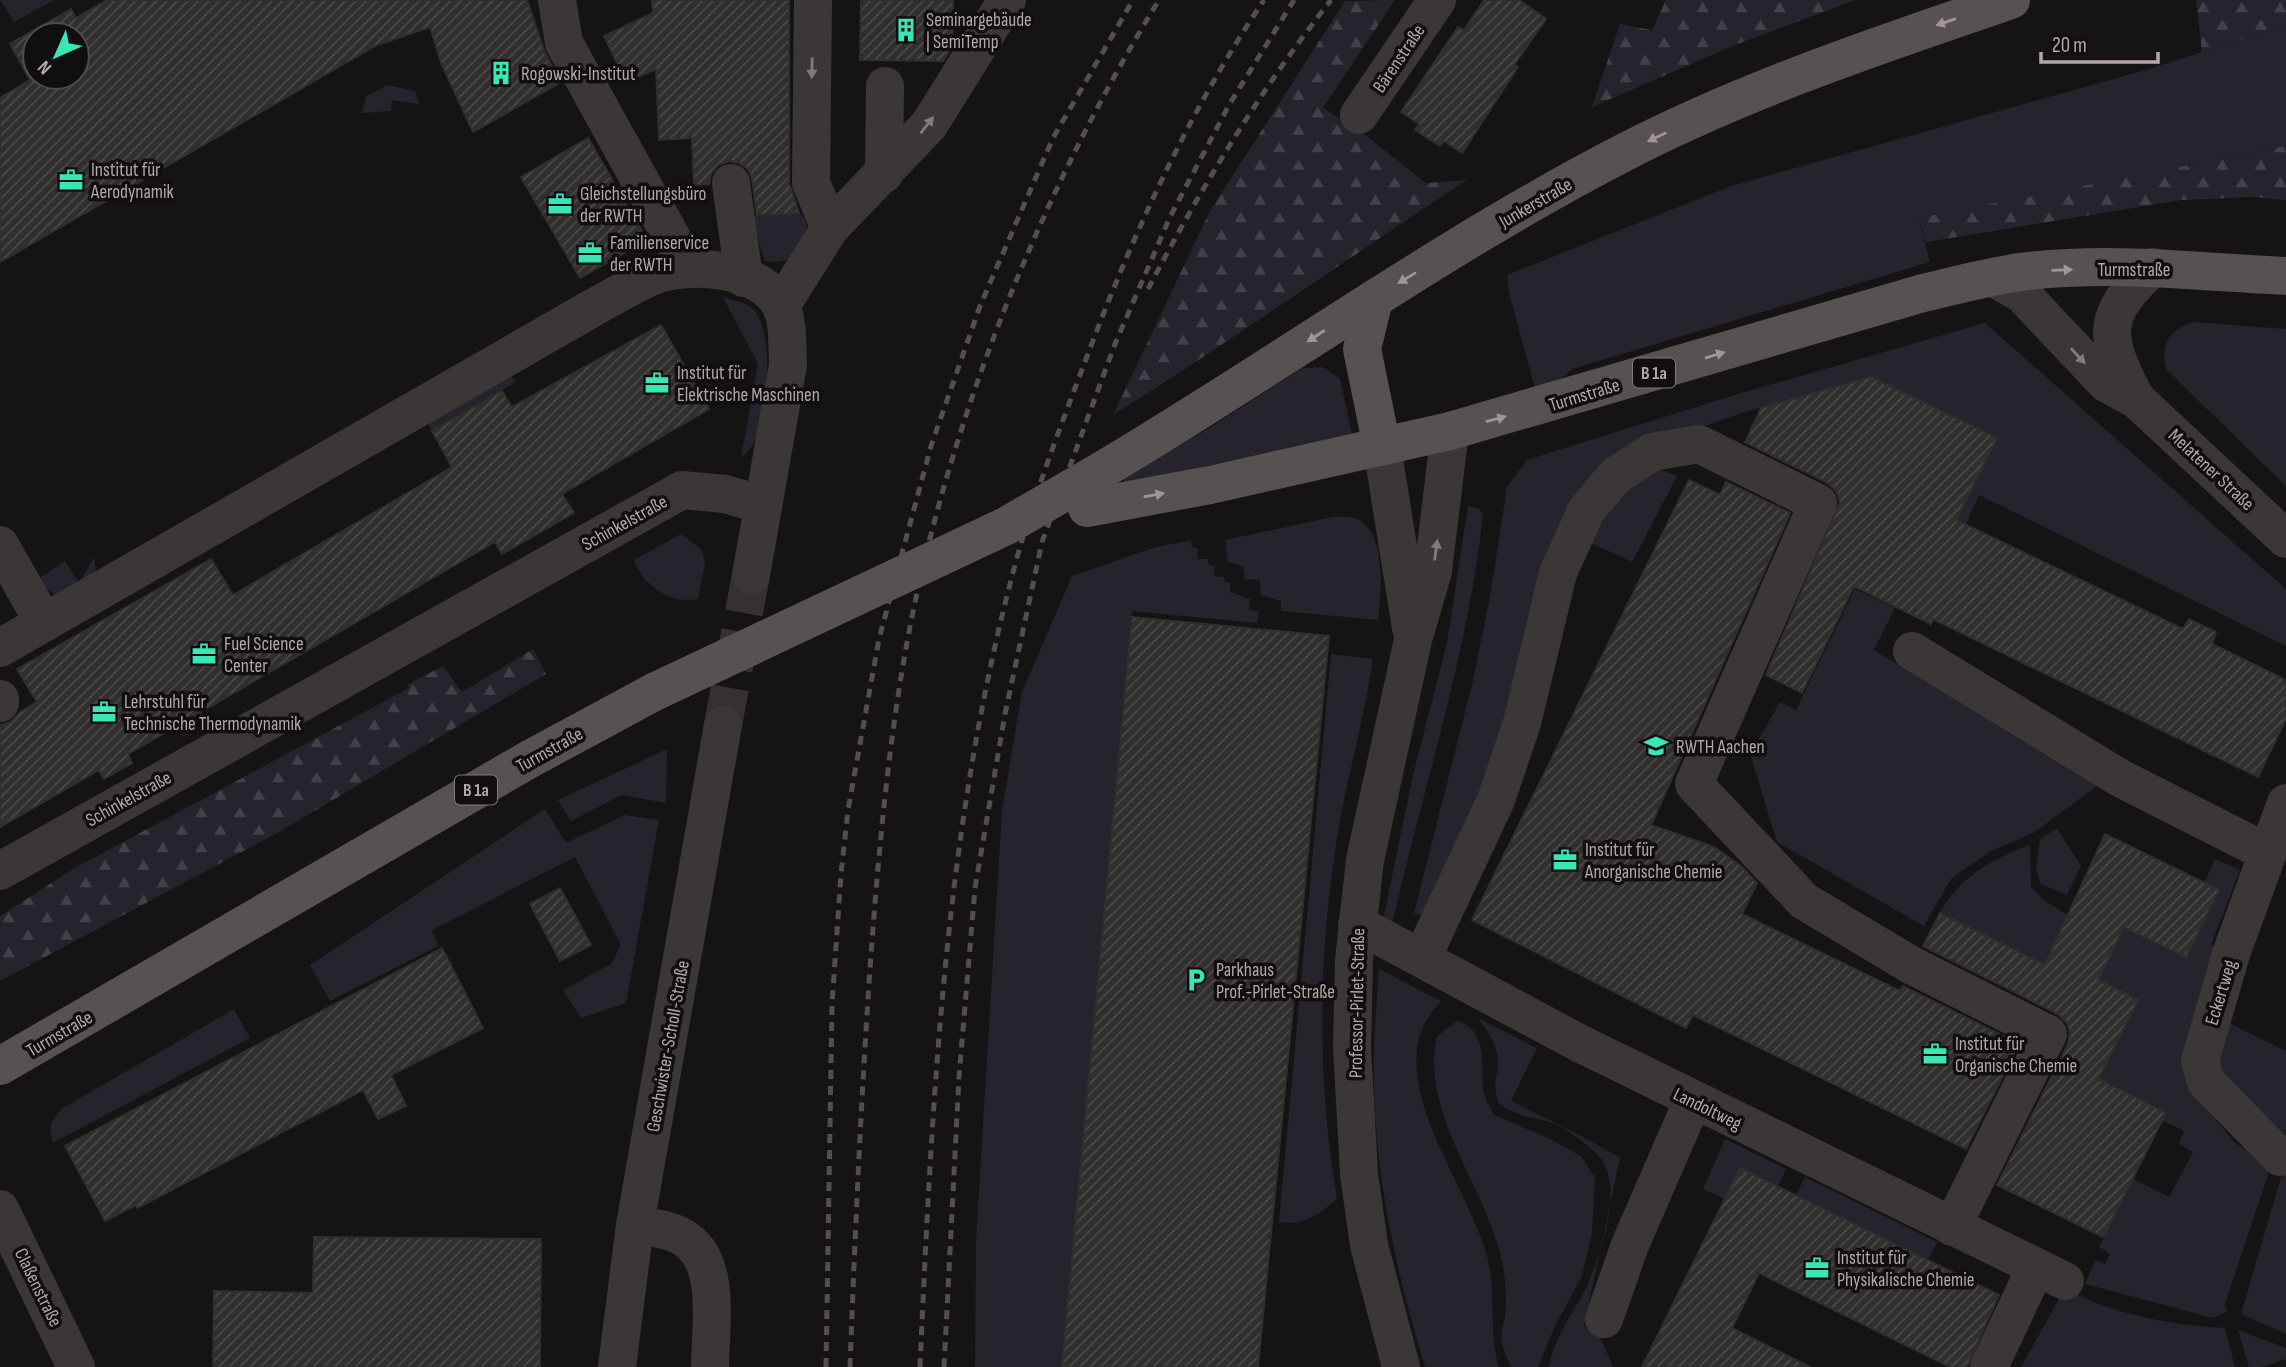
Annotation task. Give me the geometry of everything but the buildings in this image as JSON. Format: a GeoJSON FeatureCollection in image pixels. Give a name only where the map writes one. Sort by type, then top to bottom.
{"type":"FeatureCollection","features":[{"type":"Feature","properties":{"kind":"main road","name":"Junkerstraße"},"geometry":{"type":"LineString","coordinates":[[1091,491],[1223,398],[1374,299],[1535,202],[1623,153],[1719,107],[1797,74],[2011,0]]}},
{"type":"Feature","properties":{"kind":"main road","name":"Turmstraße"},"geometry":{"type":"LineString","coordinates":[[0,1066],[528,760],[654,692],[1006,526],[1091,491],[1382,447],[1450,431],[1923,293],[1993,277],[2030,271],[2153,267],[2286,276]]}},
{"type":"Feature","properties":{"kind":"main road"},"geometry":{"type":"LineString","coordinates":[[1374,299],[1362,349],[1382,447]]}},
{"type":"Feature","properties":{"kind":"street"},"geometry":{"type":"LineString","coordinates":[[557,0],[564,43],[689,269]]}},
{"type":"Feature","properties":{"kind":"street"},"geometry":{"type":"LineString","coordinates":[[813,0],[811,183],[830,228]]}},
{"type":"Feature","properties":{"kind":"street"},"geometry":{"type":"LineString","coordinates":[[781,306],[830,228],[929,125],[1007,0]]}},
{"type":"Feature","properties":{"kind":"street","name":"Bärenstraße"},"geometry":{"type":"LineString","coordinates":[[1359,115],[1437,0]]}},
{"type":"Feature","properties":{"kind":"street"},"geometry":{"type":"LineString","coordinates":[[884,174],[885,86]]}},
{"type":"Feature","properties":{"kind":"street"},"geometry":{"type":"LineString","coordinates":[[731,183],[744,278]]}},
{"type":"Feature","properties":{"kind":"street","name":"Melatener Straße"},"geometry":{"type":"LineString","coordinates":[[2137,400],[2115,358],[2110,337],[2119,306],[2132,286],[2153,267]]}},
{"type":"Feature","properties":{"kind":"street"},"geometry":{"type":"LineString","coordinates":[[0,648],[576,317],[655,275],[689,269],[719,271],[765,287],[781,306],[787,330],[788,365],[751,575]]}},
{"type":"Feature","properties":{"kind":"street","name":"Melatener Straße"},"geometry":{"type":"LineString","coordinates":[[1993,277],[2022,294],[2106,383],[2137,400],[2286,539]]}},
{"type":"Feature","properties":{"kind":"street","name":"Professor-Pirlet-Straße"},"geometry":{"type":"LineString","coordinates":[[1401,1367],[1369,1245],[1359,1174],[1352,1048],[1357,924],[1365,860],[1413,640],[1433,571],[1450,431]]}},
{"type":"Feature","properties":{"kind":"street"},"geometry":{"type":"LineString","coordinates":[[1422,958],[1496,800],[1522,723],[1558,573],[1586,511],[1615,476],[1652,452],[1699,444],[1818,503],[1694,784],[1804,901],[1910,965],[2048,1034],[1952,1227]]}},
{"type":"Feature","properties":{"kind":"street","name":"Professor-Pirlet-Straße"},"geometry":{"type":"LineString","coordinates":[[1382,447],[1413,640]]}},
{"type":"Feature","properties":{"kind":"street","name":"Schinkelstraße"},"geometry":{"type":"LineString","coordinates":[[0,871],[682,490],[725,494],[763,505]]}},
{"type":"Feature","properties":{"kind":"street"},"geometry":{"type":"LineString","coordinates":[[0,545],[44,623]]}},
{"type":"Feature","properties":{"kind":"street"},"geometry":{"type":"LineString","coordinates":[[1912,651],[2111,774],[2266,852]]}},
{"type":"Feature","properties":{"kind":"street","name":"Geschwister-Scholl-Straße"},"geometry":{"type":"LineString","coordinates":[[617,1367],[635,1225],[723,725]]}},
{"type":"Feature","properties":{"kind":"street","name":"Eckertweg"},"geometry":{"type":"LineString","coordinates":[[2280,1157],[2206,1082],[2200,1061],[2266,852],[2286,803]]}},
{"type":"Feature","properties":{"kind":"street","name":"Landoltweg"},"geometry":{"type":"LineString","coordinates":[[1357,924],[1693,1101],[2051,1274],[1989,1367]]}},
{"type":"Feature","properties":{"kind":"street"},"geometry":{"type":"LineString","coordinates":[[1604,1319],[1630,1245],[1693,1101]]}},
{"type":"Feature","properties":{"kind":"street","name":"Claßenstraße"},"geometry":{"type":"LineString","coordinates":[[0,1209],[76,1367]]}},
{"type":"Feature","properties":{"kind":"street"},"geometry":{"type":"LineString","coordinates":[[635,1225],[670,1231],[689,1241],[702,1258],[709,1277],[710,1367]]}},
{"type":"Feature","properties":{"kind":"green space"},"geometry":{"type":"Polygon","coordinates":[[[0,0],[54,0],[14,22],[0,0]]]}},
{"type":"Feature","properties":{"kind":"green space"},"geometry":{"type":"Polygon","coordinates":[[[1395,0],[1323,108],[1365,135],[1426,183],[1467,180],[1113,415],[1210,211],[1345,1],[1395,0]]]}},
{"type":"Feature","properties":{"kind":"green space"},"geometry":{"type":"Polygon","coordinates":[[[1666,0],[1855,0],[1735,45],[1592,107],[1620,24],[1652,30],[1666,0]]]}},
{"type":"Feature","properties":{"kind":"green space"},"geometry":{"type":"Polygon","coordinates":[[[2196,0],[2286,0],[2286,25],[2202,52],[2196,0]]]}},
{"type":"Feature","properties":{"kind":"green space"},"geometry":{"type":"Polygon","coordinates":[[[2286,25],[2286,146],[1919,219],[1930,262],[1572,369],[1550,389],[1536,392],[1509,293],[1507,275],[1731,186],[2149,69],[2286,25]]]}},
{"type":"Feature","properties":{"kind":"green space"},"geometry":{"type":"Polygon","coordinates":[[[388,85],[415,91],[419,104],[392,100],[391,111],[362,113],[366,96],[388,85]]]}},
{"type":"Feature","properties":{"kind":"green space"},"geometry":{"type":"Polygon","coordinates":[[[2286,146],[2286,200],[2254,197],[2182,200],[1926,242],[1919,218],[2286,146]]]}},
{"type":"Feature","properties":{"kind":"green space"},"geometry":{"type":"Polygon","coordinates":[[[799,213],[804,218],[807,230],[798,250],[785,260],[765,261],[751,216],[799,213]]]}},
{"type":"Feature","properties":{"kind":"green space"},"geometry":{"type":"Polygon","coordinates":[[[723,297],[753,309],[760,320],[767,353],[766,392],[759,428],[754,443],[741,458],[758,364],[723,297]]]}},
{"type":"Feature","properties":{"kind":"green space"},"geometry":{"type":"Polygon","coordinates":[[[2194,322],[2286,329],[2286,486],[2166,369],[2164,352],[2168,339],[2178,329],[2194,322]]]}},
{"type":"Feature","properties":{"kind":"green space"},"geometry":{"type":"Polygon","coordinates":[[[1985,323],[2286,589],[2286,646],[1979,495],[1966,524],[1957,520],[1997,438],[1871,377],[1745,412],[1637,449],[1581,500],[1511,725],[1424,917],[1414,913],[1472,685],[1490,597],[1507,487],[1527,460],[1741,393],[1985,323]]]}},
{"type":"Feature","properties":{"kind":"green space"},"geometry":{"type":"Polygon","coordinates":[[[1323,367],[1340,379],[1352,434],[1124,484],[1123,477],[1206,430],[1302,368],[1323,367]]]}},
{"type":"Feature","properties":{"kind":"green space"},"geometry":{"type":"Polygon","coordinates":[[[511,376],[516,382],[432,431],[428,423],[511,376]]]}},
{"type":"Feature","properties":{"kind":"green space"},"geometry":{"type":"Polygon","coordinates":[[[1647,465],[1677,476],[1632,562],[1591,543],[1607,501],[1647,465]]]}},
{"type":"Feature","properties":{"kind":"green space"},"geometry":{"type":"Polygon","coordinates":[[[1468,506],[1479,509],[1483,515],[1467,618],[1444,721],[1392,924],[1383,920],[1413,775],[1447,643],[1468,506]]]}},
{"type":"Feature","properties":{"kind":"green space"},"geometry":{"type":"Polygon","coordinates":[[[1333,517],[1355,518],[1366,525],[1373,535],[1378,549],[1381,579],[1378,620],[1281,611],[1281,601],[1261,595],[1260,580],[1245,579],[1243,566],[1228,562],[1225,540],[1333,517]]]}},
{"type":"Feature","properties":{"kind":"green space"},"geometry":{"type":"Polygon","coordinates":[[[681,534],[702,550],[705,563],[698,599],[678,599],[659,591],[643,577],[634,560],[681,534]]]}},
{"type":"Feature","properties":{"kind":"green space"},"geometry":{"type":"Polygon","coordinates":[[[1191,540],[1192,547],[1198,549],[1197,559],[1208,559],[1208,564],[1215,566],[1214,576],[1224,577],[1225,582],[1230,583],[1230,592],[1250,599],[1249,610],[1259,611],[1257,623],[1132,611],[1062,1367],[975,1367],[976,1241],[1002,810],[1022,692],[1072,576],[1153,548],[1191,540]]]}},
{"type":"Feature","properties":{"kind":"green space"},"geometry":{"type":"Polygon","coordinates":[[[94,557],[96,574],[57,596],[45,588],[40,578],[65,561],[79,583],[94,557]]]}},
{"type":"Feature","properties":{"kind":"green space"},"geometry":{"type":"Polygon","coordinates":[[[1855,589],[1895,608],[1874,650],[2097,786],[2035,832],[1989,852],[1951,879],[1924,926],[1777,842],[1750,754],[1780,702],[1796,710],[1855,589]]]}},
{"type":"Feature","properties":{"kind":"green space"},"geometry":{"type":"Polygon","coordinates":[[[533,649],[546,674],[277,833],[0,981],[0,916],[73,869],[409,688],[408,684],[443,666],[462,692],[533,649]]]}},
{"type":"Feature","properties":{"kind":"green space"},"geometry":{"type":"Polygon","coordinates":[[[1331,654],[1373,659],[1340,821],[1327,914],[1322,1010],[1323,1058],[1330,1152],[1337,1199],[1311,1218],[1288,1223],[1279,1222],[1331,654]]]}},
{"type":"Feature","properties":{"kind":"green space"},"geometry":{"type":"Polygon","coordinates":[[[667,749],[666,803],[621,795],[571,821],[558,800],[667,749]]]}},
{"type":"Feature","properties":{"kind":"green space"},"geometry":{"type":"Polygon","coordinates":[[[545,809],[566,843],[625,815],[659,820],[626,1003],[581,1018],[563,990],[611,964],[621,945],[575,857],[432,930],[438,946],[330,1001],[310,965],[545,809]]]}},
{"type":"Feature","properties":{"kind":"green space"},"geometry":{"type":"Polygon","coordinates":[[[2057,828],[2081,866],[2067,895],[2041,884],[2036,869],[2040,839],[2057,828]]]}},
{"type":"Feature","properties":{"kind":"green space"},"geometry":{"type":"Polygon","coordinates":[[[2030,845],[2031,887],[2045,901],[2118,937],[2124,927],[2186,957],[2219,890],[2204,883],[2215,859],[2240,870],[2211,945],[2219,948],[2188,1086],[2235,1143],[2271,1166],[2225,1304],[2227,1311],[2213,1318],[2085,1284],[2095,1260],[2105,1264],[2110,1254],[2099,1247],[2133,1179],[2169,1197],[2193,1152],[2179,1144],[2184,1131],[2162,1120],[2165,1112],[2096,1078],[2138,1000],[2076,970],[2071,978],[1940,913],[1957,889],[1978,871],[2003,856],[2030,845]]]}},
{"type":"Feature","properties":{"kind":"green space"},"geometry":{"type":"Polygon","coordinates":[[[1379,969],[1441,1001],[1421,1031],[1418,1043],[1417,1069],[1421,1096],[1441,1151],[1467,1205],[1487,1256],[1499,1367],[1425,1367],[1390,1231],[1379,1162],[1374,1077],[1379,969]]]}},
{"type":"Feature","properties":{"kind":"green space"},"geometry":{"type":"Polygon","coordinates":[[[234,1009],[250,1038],[53,1143],[51,1124],[63,1108],[234,1009]]]}},
{"type":"Feature","properties":{"kind":"green space"},"geometry":{"type":"Polygon","coordinates":[[[1478,1018],[1537,1048],[1511,1101],[1580,1135],[1620,1158],[1610,1207],[1610,1182],[1606,1167],[1597,1154],[1558,1125],[1518,1114],[1499,1103],[1496,1091],[1497,1053],[1478,1018]]]}},
{"type":"Feature","properties":{"kind":"green space"},"geometry":{"type":"Polygon","coordinates":[[[1457,1021],[1467,1025],[1478,1040],[1484,1092],[1494,1115],[1548,1138],[1581,1156],[1595,1178],[1592,1233],[1582,1276],[1555,1326],[1538,1367],[1511,1367],[1506,1355],[1502,1332],[1506,1301],[1499,1250],[1488,1218],[1454,1142],[1437,1090],[1434,1063],[1437,1036],[1457,1021]]]}},
{"type":"Feature","properties":{"kind":"green space"},"geometry":{"type":"Polygon","coordinates":[[[2227,1022],[2286,1051],[2286,1135],[2211,1066],[2227,1022]]]}},
{"type":"Feature","properties":{"kind":"green space"},"geometry":{"type":"Polygon","coordinates":[[[1725,1139],[1786,1169],[1778,1187],[1740,1168],[1724,1199],[1703,1189],[1725,1139]]]}},
{"type":"Feature","properties":{"kind":"green space"},"geometry":{"type":"Polygon","coordinates":[[[2286,1160],[2286,1334],[2241,1314],[2286,1160]]]}},
{"type":"Feature","properties":{"kind":"green space"},"geometry":{"type":"Polygon","coordinates":[[[1805,1177],[1937,1242],[1928,1260],[1796,1195],[1805,1177]]]}},
{"type":"Feature","properties":{"kind":"green space"},"geometry":{"type":"Polygon","coordinates":[[[1601,1249],[1584,1326],[1601,1339],[1613,1367],[1549,1367],[1555,1346],[1585,1290],[1601,1249]]]}},
{"type":"Feature","properties":{"kind":"green space"},"geometry":{"type":"Polygon","coordinates":[[[2065,1288],[2101,1305],[2142,1317],[2225,1328],[2235,1367],[2021,1367],[2065,1288]]]}},
{"type":"Feature","properties":{"kind":"green space"},"geometry":{"type":"Polygon","coordinates":[[[2238,1330],[2286,1348],[2286,1359],[2261,1367],[2249,1367],[2238,1330]]]}},
{"type":"Feature","properties":{"kind":"tunnel"},"geometry":{"type":"LineString","coordinates":[[723,725],[751,575]]}},
{"type":"Feature","properties":{"kind":"railway"},"geometry":{"type":"LineString","coordinates":[[826,1367],[832,1005],[841,874],[848,810],[879,639],[931,446],[980,306],[1053,138],[1133,0]]}},
{"type":"Feature","properties":{"kind":"railway"},"geometry":{"type":"LineString","coordinates":[[850,1367],[864,1068],[880,847],[899,688],[924,565],[946,480],[1003,313],[1075,151],[1159,0]]}},
{"type":"Feature","properties":{"kind":"railway"},"geometry":{"type":"LineString","coordinates":[[920,1367],[936,1071],[956,875],[970,777],[1010,584],[1045,471],[1086,359],[1143,220],[1211,85],[1264,0]]}},
{"type":"Feature","properties":{"kind":"railway"},"geometry":{"type":"LineString","coordinates":[[944,1367],[959,1077],[975,888],[1005,714],[1042,542],[1115,344],[1170,217],[1229,105],[1294,0]]}},
{"type":"Feature","properties":{"kind":"railway"},"geometry":{"type":"LineString","coordinates":[[1148,289],[1233,140],[1280,69],[1331,0]]}},
{"type":"Feature","properties":{"kind":"place","name":"Seminargebäude | SemiTemp"},"geometry":{"type":"Point","coordinates":[906,30]}},
{"type":"Feature","properties":{"kind":"place","name":"Rogowski-Institut"},"geometry":{"type":"Point","coordinates":[501,73]}},
{"type":"Feature","properties":{"kind":"place","name":"Institut für Aerodynamik"},"geometry":{"type":"Point","coordinates":[71,180]}},
{"type":"Feature","properties":{"kind":"place","name":"Gleichstellungsbüro der RWTH"},"geometry":{"type":"Point","coordinates":[560,204]}},
{"type":"Feature","properties":{"kind":"place","name":"Familienservice der RWTH"},"geometry":{"type":"Point","coordinates":[590,253]}},
{"type":"Feature","properties":{"kind":"place","name":"Institut für Elektrische Maschinen"},"geometry":{"type":"Point","coordinates":[657,383]}},
{"type":"Feature","properties":{"kind":"place","name":"Fuel Science Center"},"geometry":{"type":"Point","coordinates":[204,654]}},
{"type":"Feature","properties":{"kind":"place","name":"Lehrstuhl für Technische Thermodynamik"},"geometry":{"type":"Point","coordinates":[104,712]}},
{"type":"Feature","properties":{"kind":"place","name":"RWTH Aachen"},"geometry":{"type":"Point","coordinates":[1656,746]}},
{"type":"Feature","properties":{"kind":"place","name":"Institut für Anorganische Chemie"},"geometry":{"type":"Point","coordinates":[1565,860]}},
{"type":"Feature","properties":{"kind":"place","name":"Parkhaus Prof.-Pirlet-Straße"},"geometry":{"type":"Point","coordinates":[1196,980]}},
{"type":"Feature","properties":{"kind":"place","name":"Institut für Organische Chemie"},"geometry":{"type":"Point","coordinates":[1935,1054]}},
{"type":"Feature","properties":{"kind":"place","name":"Institut für Physikalische Chemie"},"geometry":{"type":"Point","coordinates":[1817,1268]}}]}
